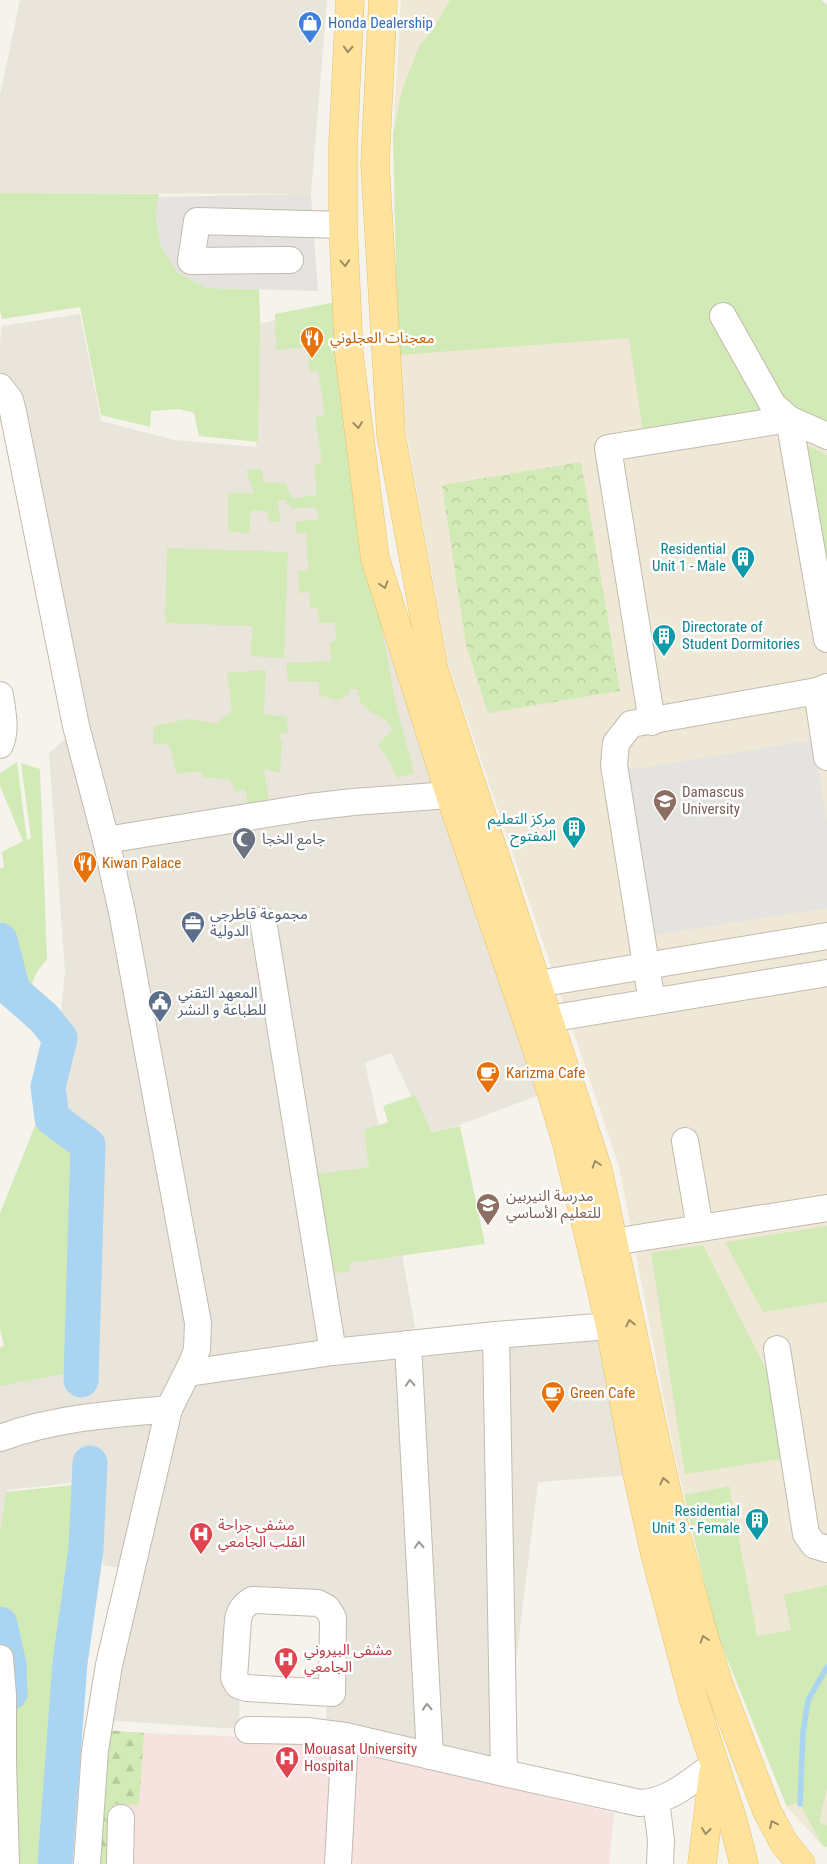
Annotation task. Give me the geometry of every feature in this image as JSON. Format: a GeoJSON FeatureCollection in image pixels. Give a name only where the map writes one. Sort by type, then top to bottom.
{"type":"FeatureCollection","features":[{"type":"Feature","properties":{"kind":"main road"},"geometry":{"type":"LineString","coordinates":[[350,0],[343,144],[343,225],[349,354],[375,558],[450,795],[551,1091],[567,1144],[610,1326],[654,1554],[674,1630],[714,1765],[733,1821],[744,1864]]}},
{"type":"Feature","properties":{"kind":"main road"},"geometry":{"type":"LineString","coordinates":[[383,0],[375,164],[391,435],[434,670],[598,1170],[677,1537],[702,1630],[719,1685],[767,1811],[784,1842],[801,1864]]}},
{"type":"Feature","properties":{"kind":"main road"},"geometry":{"type":"LineString","coordinates":[[702,1864],[714,1765]]}},
{"type":"Feature","properties":{"kind":"street"},"geometry":{"type":"LineString","coordinates":[[290,260],[191,261],[197,221],[343,225]]}},
{"type":"Feature","properties":{"kind":"street"},"geometry":{"type":"LineString","coordinates":[[724,316],[773,405],[789,419],[827,436]]}},
{"type":"Feature","properties":{"kind":"street"},"geometry":{"type":"LineString","coordinates":[[0,387],[10,400],[13,412],[76,726],[106,840],[124,922],[198,1323],[197,1349],[188,1373],[170,1409],[109,1666],[100,1712],[90,1793],[86,1864]]}},
{"type":"Feature","properties":{"kind":"street"},"geometry":{"type":"LineString","coordinates":[[789,419],[827,639]]}},
{"type":"Feature","properties":{"kind":"street"},"geometry":{"type":"LineString","coordinates":[[652,722],[608,448],[789,419]]}},
{"type":"Feature","properties":{"kind":"street"},"geometry":{"type":"LineString","coordinates":[[652,1002],[614,765],[616,743],[631,724],[652,722],[822,689],[827,757]]}},
{"type":"Feature","properties":{"kind":"street"},"geometry":{"type":"LineString","coordinates":[[0,695],[4,735],[0,745]]}},
{"type":"Feature","properties":{"kind":"street"},"geometry":{"type":"LineString","coordinates":[[106,840],[319,806],[450,795]]}},
{"type":"Feature","properties":{"kind":"street"},"geometry":{"type":"LineString","coordinates":[[264,920],[333,1352]]}},
{"type":"Feature","properties":{"kind":"street"},"geometry":{"type":"LineString","coordinates":[[537,984],[827,936]]}},
{"type":"Feature","properties":{"kind":"street"},"geometry":{"type":"LineString","coordinates":[[548,1019],[827,973]]}},
{"type":"Feature","properties":{"kind":"street"},"geometry":{"type":"LineString","coordinates":[[685,1141],[700,1228]]}},
{"type":"Feature","properties":{"kind":"street"},"geometry":{"type":"LineString","coordinates":[[613,1242],[827,1208]]}},
{"type":"Feature","properties":{"kind":"street"},"geometry":{"type":"LineString","coordinates":[[188,1373],[333,1352],[496,1335],[610,1326]]}},
{"type":"Feature","properties":{"kind":"street"},"geometry":{"type":"LineString","coordinates":[[496,1335],[504,1773]]}},
{"type":"Feature","properties":{"kind":"street"},"geometry":{"type":"LineString","coordinates":[[408,1344],[430,1756]]}},
{"type":"Feature","properties":{"kind":"street"},"geometry":{"type":"LineString","coordinates":[[777,1349],[806,1534],[814,1545],[827,1549]]}},
{"type":"Feature","properties":{"kind":"street"},"geometry":{"type":"LineString","coordinates":[[0,1438],[43,1425],[74,1419],[170,1409]]}},
{"type":"Feature","properties":{"kind":"street"},"geometry":{"type":"LineString","coordinates":[[332,1693],[246,1688],[238,1685],[234,1678],[238,1620],[240,1612],[245,1605],[252,1600],[313,1601],[327,1608],[333,1618],[332,1693],[340,1741],[338,1864]]}},
{"type":"Feature","properties":{"kind":"street"},"geometry":{"type":"LineString","coordinates":[[0,1658],[3,1695],[6,1864]]}},
{"type":"Feature","properties":{"kind":"street"},"geometry":{"type":"LineString","coordinates":[[244,1738],[276,1729],[430,1756],[640,1803],[656,1801],[672,1794],[714,1765]]}},
{"type":"Feature","properties":{"kind":"street"},"geometry":{"type":"LineString","coordinates":[[656,1801],[662,1840],[660,1864]]}},
{"type":"Feature","properties":{"kind":"street"},"geometry":{"type":"LineString","coordinates":[[120,1864],[121,1818]]}},
{"type":"Feature","properties":{"kind":"shaded area"},"geometry":{"type":"Polygon","coordinates":[[[20,0],[327,0],[311,194],[0,193],[0,95],[20,0]]]}},
{"type":"Feature","properties":{"kind":"shaded area","name":"Damascus University"},"geometry":{"type":"Polygon","coordinates":[[[401,0],[821,0],[827,5],[827,1847],[822,1845],[787,1807],[716,1631],[674,1453],[619,1166],[448,663],[406,431],[398,355],[393,134],[401,0]]]}},
{"type":"Feature","properties":{"kind":"shaded area"},"geometry":{"type":"Polygon","coordinates":[[[311,194],[318,291],[207,288],[177,272],[162,249],[156,218],[157,197],[311,194]]]}},
{"type":"Feature","properties":{"kind":"shaded area"},"geometry":{"type":"Polygon","coordinates":[[[345,304],[373,563],[547,1092],[457,1126],[428,1132],[391,1053],[365,1063],[384,1149],[415,1328],[410,1341],[605,1324],[632,1475],[538,1482],[503,1767],[326,1726],[328,1609],[241,1609],[239,1729],[104,1720],[139,1571],[103,1565],[98,1480],[7,1490],[0,1530],[0,1384],[78,1369],[83,1148],[49,1122],[65,972],[49,753],[76,730],[0,410],[0,343],[2,326],[80,314],[101,421],[175,440],[256,447],[259,324],[345,304]]]}},
{"type":"Feature","properties":{"kind":"shaded area"},"geometry":{"type":"Polygon","coordinates":[[[814,740],[827,821],[827,908],[648,936],[621,771],[814,740]]]}},
{"type":"Feature","properties":{"kind":"shaded area","name":"Mouasat University Hospital"},"geometry":{"type":"Polygon","coordinates":[[[103,1730],[253,1737],[330,1745],[614,1813],[609,1864],[99,1864],[103,1730]]]}},
{"type":"Feature","properties":{"kind":"green space"},"geometry":{"type":"Polygon","coordinates":[[[450,0],[821,0],[827,5],[827,425],[643,432],[629,338],[398,355],[393,134],[402,91],[419,46],[432,31],[450,0]]]}},
{"type":"Feature","properties":{"kind":"green space"},"geometry":{"type":"Polygon","coordinates":[[[0,193],[159,194],[156,218],[162,249],[177,272],[207,288],[259,289],[258,442],[199,436],[194,413],[180,409],[151,411],[150,427],[101,415],[80,307],[2,319],[0,310],[0,193]]]}},
{"type":"Feature","properties":{"kind":"green space"},"geometry":{"type":"Polygon","coordinates":[[[336,302],[378,605],[395,701],[414,773],[397,778],[389,760],[378,745],[393,729],[384,718],[373,714],[361,703],[358,689],[349,689],[348,696],[337,700],[319,695],[319,682],[288,681],[286,663],[331,661],[330,643],[336,640],[335,623],[319,623],[317,608],[310,608],[309,592],[299,593],[298,571],[308,571],[306,533],[296,533],[296,521],[319,520],[316,507],[292,509],[290,504],[287,506],[286,500],[277,500],[281,522],[270,522],[267,511],[251,510],[249,533],[228,532],[228,493],[254,493],[246,470],[261,469],[264,482],[286,484],[292,499],[316,495],[315,464],[322,462],[315,416],[325,415],[318,371],[310,372],[307,347],[276,350],[275,314],[336,302]]]}},
{"type":"Feature","properties":{"kind":"green space"},"geometry":{"type":"Polygon","coordinates":[[[803,443],[827,455],[827,577],[803,443]]]}},
{"type":"Feature","properties":{"kind":"green space"},"geometry":{"type":"Polygon","coordinates":[[[581,462],[620,691],[488,713],[466,645],[442,485],[581,462]]]}},
{"type":"Feature","properties":{"kind":"green space"},"geometry":{"type":"Polygon","coordinates":[[[167,548],[288,552],[284,658],[251,656],[252,626],[165,623],[167,548]]]}},
{"type":"Feature","properties":{"kind":"green space"},"geometry":{"type":"Polygon","coordinates":[[[266,670],[264,714],[287,717],[288,733],[278,734],[282,743],[280,773],[264,769],[269,802],[248,805],[245,789],[235,792],[230,779],[203,778],[201,772],[176,773],[169,745],[153,743],[154,726],[187,719],[216,723],[232,711],[227,673],[266,670]]]}},
{"type":"Feature","properties":{"kind":"green space"},"geometry":{"type":"Polygon","coordinates":[[[17,762],[27,840],[31,838],[21,763],[40,769],[47,959],[37,972],[26,996],[17,987],[0,920],[0,868],[4,867],[2,852],[23,841],[0,786],[0,773],[17,762]]]}},
{"type":"Feature","properties":{"kind":"green space"},"geometry":{"type":"Polygon","coordinates":[[[415,1095],[431,1132],[460,1126],[485,1244],[349,1263],[350,1271],[331,1274],[310,1149],[318,1174],[369,1167],[364,1130],[388,1122],[383,1106],[415,1095]]]}},
{"type":"Feature","properties":{"kind":"green space"},"geometry":{"type":"Polygon","coordinates":[[[45,1101],[49,1122],[83,1148],[78,1371],[0,1386],[0,1347],[4,1346],[0,1329],[0,1213],[45,1101]]]}},
{"type":"Feature","properties":{"kind":"green space"},"geometry":{"type":"Polygon","coordinates":[[[827,1226],[827,1302],[763,1312],[725,1242],[827,1226]]]}},
{"type":"Feature","properties":{"kind":"green space"},"geometry":{"type":"Polygon","coordinates":[[[703,1245],[767,1371],[781,1459],[685,1474],[651,1253],[703,1245]]]}},
{"type":"Feature","properties":{"kind":"green space"},"geometry":{"type":"Polygon","coordinates":[[[83,1484],[61,1664],[46,1864],[14,1864],[12,1667],[0,1613],[0,1531],[6,1492],[83,1484]]]}},
{"type":"Feature","properties":{"kind":"green space"},"geometry":{"type":"Polygon","coordinates":[[[729,1486],[757,1636],[791,1630],[784,1595],[827,1585],[827,1788],[819,1822],[827,1825],[827,1847],[822,1845],[800,1801],[787,1807],[716,1631],[684,1495],[729,1486]]]}},
{"type":"Feature","properties":{"kind":"green space"},"geometry":{"type":"Polygon","coordinates":[[[103,1730],[144,1733],[139,1805],[114,1804],[112,1864],[99,1864],[103,1730]]]}},
{"type":"Feature","properties":{"kind":"waterway"},"geometry":{"type":"LineString","coordinates":[[0,940],[13,991],[44,1018],[60,1038],[48,1087],[52,1118],[88,1145],[81,1380]]}},
{"type":"Feature","properties":{"kind":"waterway"},"geometry":{"type":"LineString","coordinates":[[55,1864],[70,1663],[86,1549],[90,1463]]}},
{"type":"Feature","properties":{"kind":"waterway"},"geometry":{"type":"LineString","coordinates":[[0,1624],[9,1665],[10,1693]]}},
{"type":"Feature","properties":{"kind":"waterway"},"geometry":{"type":"LineString","coordinates":[[800,1804],[803,1733],[808,1700],[827,1667]]}},
{"type":"Feature","properties":{"kind":"place","name":"Honda Dealership"},"geometry":{"type":"Point","coordinates":[310,44]}},
{"type":"Feature","properties":{"kind":"place","name":"معجنات العجلوني"},"geometry":{"type":"Point","coordinates":[312,359]}},
{"type":"Feature","properties":{"kind":"place","name":"Residential Unit 1 - Male"},"geometry":{"type":"Point","coordinates":[743,579]}},
{"type":"Feature","properties":{"kind":"place","name":"Directorate of Student Dormitories"},"geometry":{"type":"Point","coordinates":[664,657]}},
{"type":"Feature","properties":{"kind":"place","name":"Damascus University"},"geometry":{"type":"Point","coordinates":[665,822]}},
{"type":"Feature","properties":{"kind":"place","name":"مركز التعليم المفتوح"},"geometry":{"type":"Point","coordinates":[574,849]}},
{"type":"Feature","properties":{"kind":"place","name":"جامع الخجا"},"geometry":{"type":"Point","coordinates":[244,860]}},
{"type":"Feature","properties":{"kind":"place","name":"Kiwan Palace"},"geometry":{"type":"Point","coordinates":[85,884]}},
{"type":"Feature","properties":{"kind":"place","name":"مجموعة قاطرجي الدولية"},"geometry":{"type":"Point","coordinates":[193,944]}},
{"type":"Feature","properties":{"kind":"place","name":"المعهد التقني للطباعة و النشر"},"geometry":{"type":"Point","coordinates":[160,1023]}},
{"type":"Feature","properties":{"kind":"place","name":"Karizma Cafe"},"geometry":{"type":"Point","coordinates":[488,1094]}},
{"type":"Feature","properties":{"kind":"place","name":"مدرسة النيربين للتعليم الأساسي"},"geometry":{"type":"Point","coordinates":[488,1226]}},
{"type":"Feature","properties":{"kind":"place","name":"Green Cafe"},"geometry":{"type":"Point","coordinates":[553,1414]}},
{"type":"Feature","properties":{"kind":"place","name":"Residential Unit 3 - Female"},"geometry":{"type":"Point","coordinates":[757,1541]}},
{"type":"Feature","properties":{"kind":"place","name":"مشفى جراحة القلب الجامعي"},"geometry":{"type":"Point","coordinates":[201,1555]}},
{"type":"Feature","properties":{"kind":"place","name":"مشفى البيروني الجامعي"},"geometry":{"type":"Point","coordinates":[286,1680]}},
{"type":"Feature","properties":{"kind":"place","name":"Mouasat University Hospital"},"geometry":{"type":"Point","coordinates":[287,1779]}}]}
